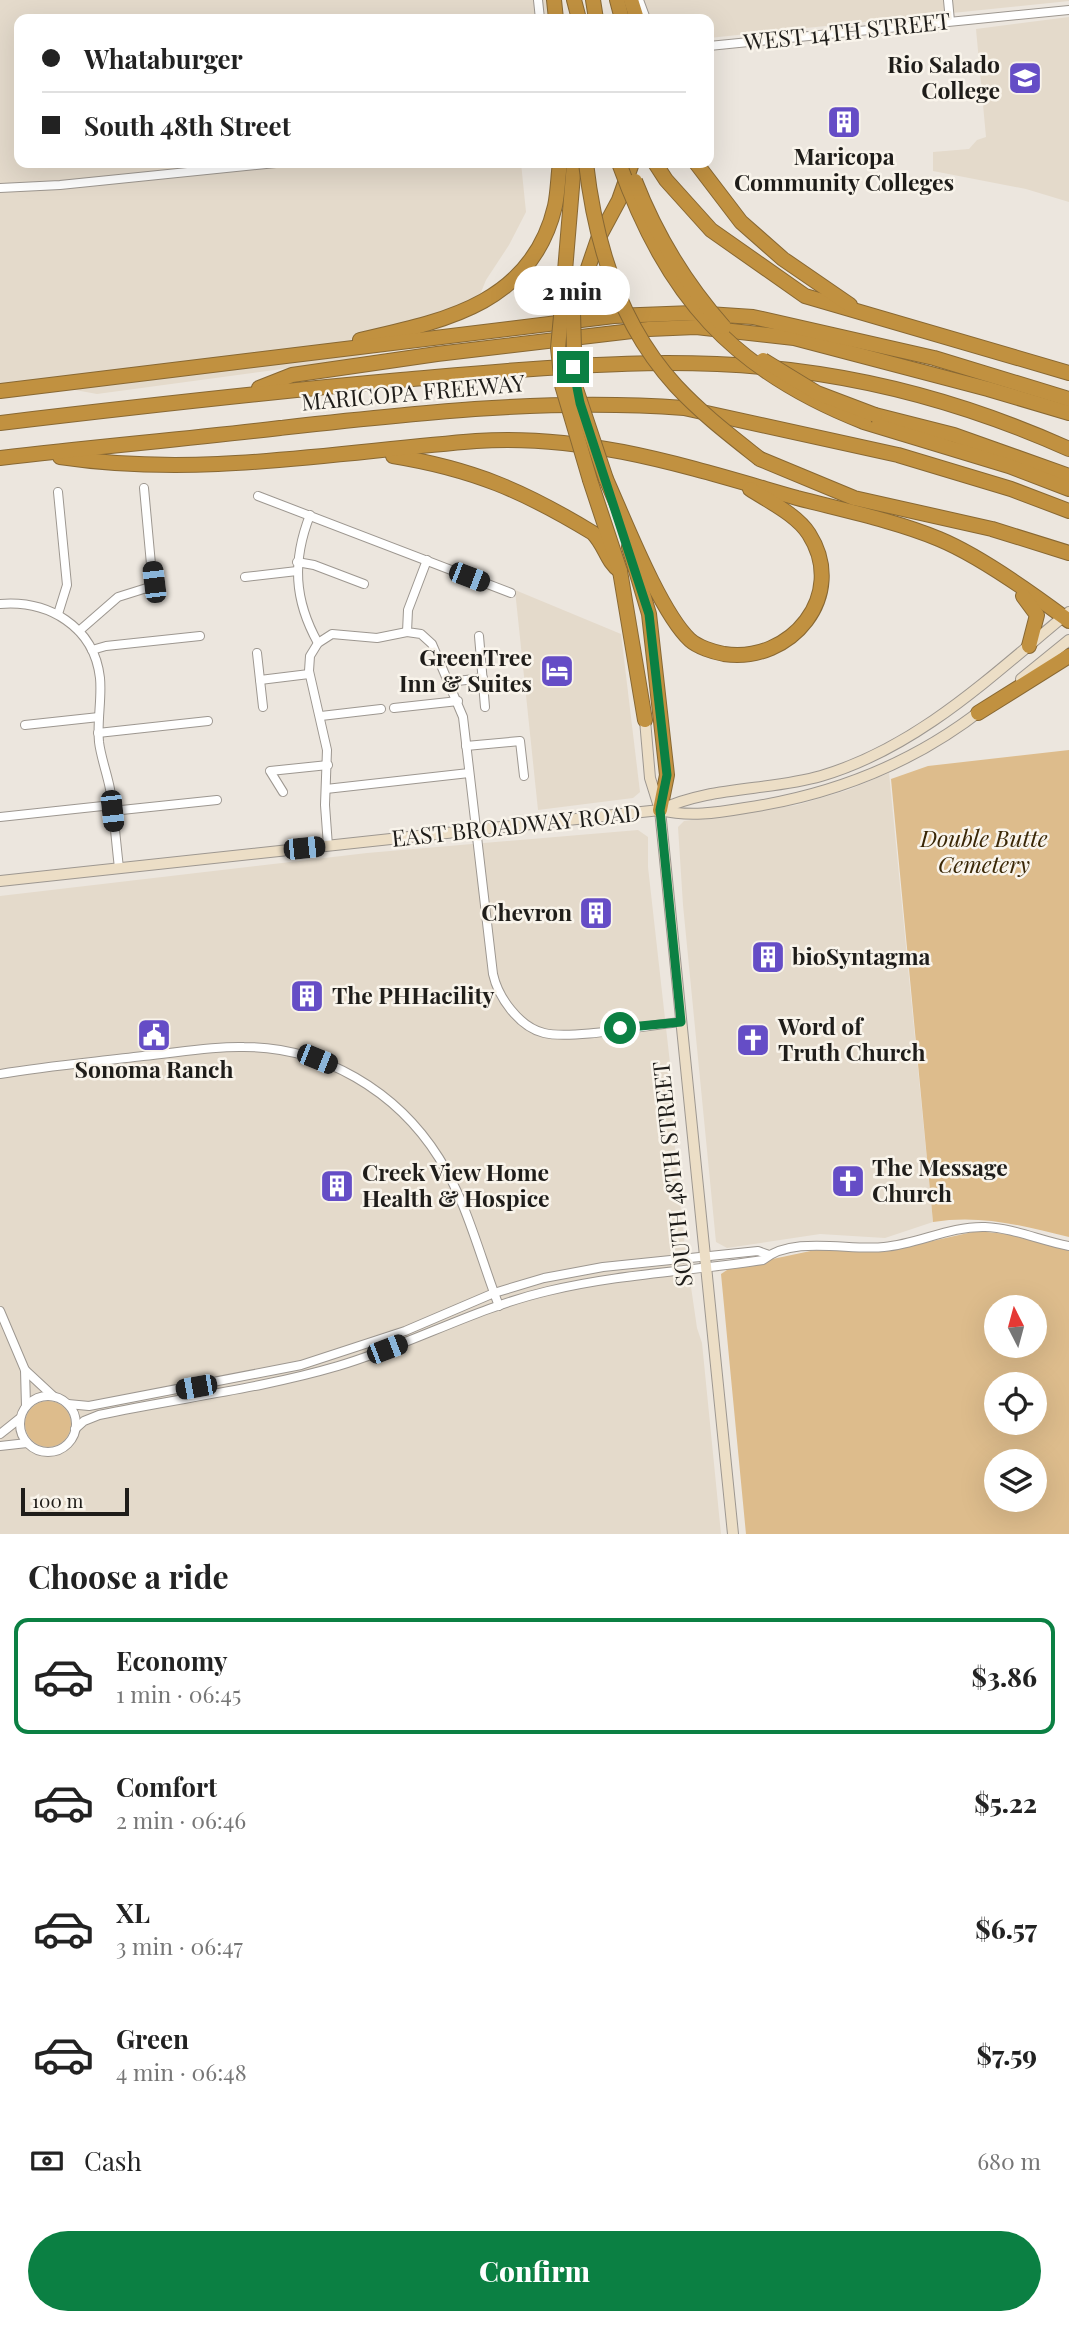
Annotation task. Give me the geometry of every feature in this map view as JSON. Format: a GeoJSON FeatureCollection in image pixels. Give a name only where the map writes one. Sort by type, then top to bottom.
{"type":"FeatureCollection","features":[{"type":"Feature","properties":{"kind":"highway"},"geometry":{"type":"LineString","coordinates":[[290,355],[429,324],[475,308],[518,275],[542,239],[555,206],[559,168]]}},
{"type":"Feature","properties":{"kind":"highway","name":"SOUTH 48TH STREET"},"geometry":{"type":"LineString","coordinates":[[574,168],[558,348],[562,385],[620,571],[645,720]]}},
{"type":"Feature","properties":{"kind":"highway"},"geometry":{"type":"LineString","coordinates":[[587,168],[593,224],[605,261],[639,337],[675,385],[712,421],[760,459],[854,498],[992,529],[1069,553]]}},
{"type":"Feature","properties":{"kind":"highway"},"geometry":{"type":"LineString","coordinates":[[621,168],[656,251],[682,292],[723,338],[782,384],[823,406],[954,435],[1069,476]]}},
{"type":"Feature","properties":{"kind":"highway","name":"SOUTH 48TH STREET"},"geometry":{"type":"LineString","coordinates":[[629,168],[619,200],[598,239],[573,312],[575,386],[649,614],[667,775],[660,810]]}},
{"type":"Feature","properties":{"kind":"highway"},"geometry":{"type":"LineString","coordinates":[[632,168],[657,233],[685,280],[723,326],[761,359],[817,393],[869,418],[1069,489]]}},
{"type":"Feature","properties":{"kind":"highway"},"geometry":{"type":"LineString","coordinates":[[658,168],[711,230],[805,296],[1069,373]]}},
{"type":"Feature","properties":{"kind":"highway"},"geometry":{"type":"LineString","coordinates":[[699,168],[741,222],[783,259],[844,299],[853,309]]}},
{"type":"Feature","properties":{"kind":"highway"},"geometry":{"type":"LineString","coordinates":[[0,391],[614,316],[693,313],[753,317],[934,358],[1069,399]]}},
{"type":"Feature","properties":{"kind":"highway"},"geometry":{"type":"LineString","coordinates":[[245,394],[292,375],[649,329],[696,327],[794,338],[1002,392],[1069,414]]}},
{"type":"Feature","properties":{"kind":"highway","name":"MARICOPA FREEWAY"},"geometry":{"type":"LineString","coordinates":[[0,423],[245,394],[522,369],[720,365],[819,374],[884,388],[983,415],[1069,449]]}},
{"type":"Feature","properties":{"kind":"highway","name":"MARICOPA FREEWAY"},"geometry":{"type":"LineString","coordinates":[[0,458],[484,408],[587,403],[648,406],[684,408],[898,455],[1011,489],[1069,512]]}},
{"type":"Feature","properties":{"kind":"highway"},"geometry":{"type":"LineString","coordinates":[[38,454],[107,464],[215,467],[478,441],[573,443],[668,460],[939,539],[1067,617]]}},
{"type":"Feature","properties":{"kind":"highway"},"geometry":{"type":"LineString","coordinates":[[371,453],[434,464],[499,482],[524,493],[593,534],[601,541],[612,566],[620,571]]}},
{"type":"Feature","properties":{"kind":"highway"},"geometry":{"type":"LineString","coordinates":[[606,479],[671,615],[690,641],[714,652],[744,657],[773,650],[794,637],[810,616],[819,590],[821,571],[818,551],[808,532],[794,518],[736,480]]}},
{"type":"Feature","properties":{"kind":"highway"},"geometry":{"type":"LineString","coordinates":[[1010,582],[1037,615],[1029,646]]}},
{"type":"Feature","properties":{"kind":"highway"},"geometry":{"type":"LineString","coordinates":[[978,713],[1069,656]]}},
{"type":"Feature","properties":{"kind":"main road"},"geometry":{"type":"LineString","coordinates":[[660,810],[683,799],[794,783],[865,760],[893,747],[951,709],[1067,617]]}},
{"type":"Feature","properties":{"kind":"main road","name":"EAST BROADWAY ROAD"},"geometry":{"type":"LineString","coordinates":[[0,881],[660,810],[683,816],[810,796],[903,761],[978,713],[1069,640]]}},
{"type":"Feature","properties":{"kind":"main road","name":"SOUTH 48TH STREET"},"geometry":{"type":"LineString","coordinates":[[645,720],[650,778],[660,810],[733,1534]]}},
{"type":"Feature","properties":{"kind":"street"},"geometry":{"type":"LineString","coordinates":[[948,0],[950,21]]}},
{"type":"Feature","properties":{"kind":"street","name":"WEST 14TH STREET"},"geometry":{"type":"LineString","coordinates":[[714,45],[1069,10]]}},
{"type":"Feature","properties":{"kind":"street"},"geometry":{"type":"LineString","coordinates":[[0,188],[60,185],[227,168]]}},
{"type":"Feature","properties":{"kind":"street"},"geometry":{"type":"LineString","coordinates":[[79,631],[118,597],[153,586],[144,488]]}},
{"type":"Feature","properties":{"kind":"street"},"geometry":{"type":"LineString","coordinates":[[58,492],[67,585],[58,614]]}},
{"type":"Feature","properties":{"kind":"street"},"geometry":{"type":"LineString","coordinates":[[258,496],[511,593]]}},
{"type":"Feature","properties":{"kind":"street"},"geometry":{"type":"LineString","coordinates":[[310,515],[297,567],[302,608],[318,643]]}},
{"type":"Feature","properties":{"kind":"street"},"geometry":{"type":"LineString","coordinates":[[407,632],[408,610],[427,560]]}},
{"type":"Feature","properties":{"kind":"street"},"geometry":{"type":"LineString","coordinates":[[245,577],[314,565],[364,584]]}},
{"type":"Feature","properties":{"kind":"street"},"geometry":{"type":"LineString","coordinates":[[0,604],[30,604],[58,614],[79,631],[92,650],[100,678],[98,733],[112,808],[118,868]]}},
{"type":"Feature","properties":{"kind":"street"},"geometry":{"type":"LineString","coordinates":[[328,846],[328,765],[321,716],[309,674],[309,660],[318,643],[336,633],[372,638],[407,632],[421,634],[430,641],[458,701],[496,987],[517,1016],[537,1030],[558,1035],[681,1022]]}},
{"type":"Feature","properties":{"kind":"street"},"geometry":{"type":"LineString","coordinates":[[92,650],[106,646],[200,636]]}},
{"type":"Feature","properties":{"kind":"street"},"geometry":{"type":"LineString","coordinates":[[479,636],[485,707]]}},
{"type":"Feature","properties":{"kind":"street"},"geometry":{"type":"LineString","coordinates":[[257,653],[263,707]]}},
{"type":"Feature","properties":{"kind":"street"},"geometry":{"type":"LineString","coordinates":[[260,680],[309,674]]}},
{"type":"Feature","properties":{"kind":"street"},"geometry":{"type":"LineString","coordinates":[[449,682],[483,678]]}},
{"type":"Feature","properties":{"kind":"street"},"geometry":{"type":"LineString","coordinates":[[394,708],[458,701]]}},
{"type":"Feature","properties":{"kind":"street"},"geometry":{"type":"LineString","coordinates":[[321,716],[381,709]]}},
{"type":"Feature","properties":{"kind":"street"},"geometry":{"type":"LineString","coordinates":[[25,725],[99,717]]}},
{"type":"Feature","properties":{"kind":"street"},"geometry":{"type":"LineString","coordinates":[[98,733],[208,721]]}},
{"type":"Feature","properties":{"kind":"street"},"geometry":{"type":"LineString","coordinates":[[466,746],[520,741],[524,776]]}},
{"type":"Feature","properties":{"kind":"street"},"geometry":{"type":"LineString","coordinates":[[283,792],[270,771],[328,765]]}},
{"type":"Feature","properties":{"kind":"street"},"geometry":{"type":"LineString","coordinates":[[326,789],[469,773]]}},
{"type":"Feature","properties":{"kind":"street"},"geometry":{"type":"LineString","coordinates":[[0,817],[217,800]]}},
{"type":"Feature","properties":{"kind":"street"},"geometry":{"type":"LineString","coordinates":[[0,1074],[245,1046],[291,1052],[342,1069],[379,1091],[428,1141],[453,1188],[499,1306]]}},
{"type":"Feature","properties":{"kind":"street"},"geometry":{"type":"LineString","coordinates":[[75,1429],[93,1417],[303,1376],[364,1358],[499,1306],[578,1284],[706,1270],[763,1260],[769,1255],[821,1245],[882,1248],[976,1227],[1011,1230],[1069,1246]]}},
{"type":"Feature","properties":{"kind":"street"},"geometry":{"type":"LineString","coordinates":[[25,1370],[53,1396],[68,1404],[89,1406],[281,1370],[360,1347],[494,1293],[585,1270],[758,1251],[769,1255]]}},
{"type":"Feature","properties":{"kind":"street"},"geometry":{"type":"LineString","coordinates":[[0,1311],[25,1370],[26,1406]]}},
{"type":"Feature","properties":{"kind":"street"},"geometry":{"type":"LineString","coordinates":[[135,1408],[150,1400],[186,1394],[196,1387]]}},
{"type":"Feature","properties":{"kind":"street"},"geometry":{"type":"LineString","coordinates":[[0,1434],[12,1427],[26,1406],[37,1398],[53,1396]]}},
{"type":"Feature","properties":{"kind":"street"},"geometry":{"type":"LineString","coordinates":[[20,1416],[20,1431],[27,1443],[39,1451],[56,1451],[70,1442],[75,1429],[75,1416],[68,1404]]}},
{"type":"Feature","properties":{"kind":"street"},"geometry":{"type":"LineString","coordinates":[[0,1446],[27,1443]]}},
{"type":"Feature","properties":{"kind":"shaded area"},"geometry":{"type":"Polygon","coordinates":[[[0,0],[549,0],[550,14],[14,14],[14,168],[522,168],[526,212],[486,280],[475,307],[445,327],[403,345],[342,361],[97,394],[53,386],[0,393],[0,0]]]}},
{"type":"Feature","properties":{"kind":"shaded area"},"geometry":{"type":"Polygon","coordinates":[[[637,0],[1069,0],[714,37],[714,14],[643,14],[637,0]]]}},
{"type":"Feature","properties":{"kind":"shaded area","name":"Rio Salado College"},"geometry":{"type":"Polygon","coordinates":[[[1069,17],[1069,202],[1026,189],[933,171],[933,152],[969,149],[977,140],[986,137],[976,29],[1069,17]]]}},
{"type":"Feature","properties":{"kind":"shaded area"},"geometry":{"type":"Polygon","coordinates":[[[515,590],[621,634],[640,792],[633,798],[538,810],[515,590]]]}},
{"type":"Feature","properties":{"kind":"shaded area"},"geometry":{"type":"Polygon","coordinates":[[[889,773],[933,1222],[885,1238],[820,1234],[727,1248],[716,1242],[683,905],[678,827],[684,821],[797,805],[848,790],[889,773]]]}},
{"type":"Feature","properties":{"kind":"shaded area"},"geometry":{"type":"Polygon","coordinates":[[[638,830],[648,837],[648,867],[674,1099],[675,1153],[684,1239],[697,1328],[702,1343],[721,1534],[0,1534],[0,896],[367,853],[638,830]]]}},
{"type":"Feature","properties":{"kind":"green space","name":"Double Butte Cemetery"},"geometry":{"type":"Polygon","coordinates":[[[1069,750],[1069,1237],[985,1220],[933,1222],[891,779],[928,766],[1069,750]]]}},
{"type":"Feature","properties":{"kind":"green space"},"geometry":{"type":"Polygon","coordinates":[[[977,1231],[1006,1234],[1069,1250],[1069,1534],[746,1534],[721,1274],[730,1268],[820,1249],[883,1252],[977,1231]]]}},
{"type":"Feature","properties":{"kind":"green space"},"geometry":{"type":"Polygon","coordinates":[[[48,1401],[64,1408],[71,1424],[64,1440],[48,1447],[32,1440],[25,1424],[32,1408],[48,1401]]]}},
{"type":"Feature","properties":{"kind":"place","name":"Rio Salado College"},"geometry":{"type":"Point","coordinates":[1025,78]}},
{"type":"Feature","properties":{"kind":"place","name":"Maricopa Community Colleges"},"geometry":{"type":"Point","coordinates":[844,122]}},
{"type":"Feature","properties":{"kind":"place","name":"GreenTree Inn & Suites"},"geometry":{"type":"Point","coordinates":[557,671]}},
{"type":"Feature","properties":{"kind":"place","name":"Chevron"},"geometry":{"type":"Point","coordinates":[596,913]}},
{"type":"Feature","properties":{"kind":"place","name":"bioSyntagma"},"geometry":{"type":"Point","coordinates":[768,957]}},
{"type":"Feature","properties":{"kind":"place","name":"The PHHacility"},"geometry":{"type":"Point","coordinates":[307,996]}},
{"type":"Feature","properties":{"kind":"place","name":"Sonoma Ranch"},"geometry":{"type":"Point","coordinates":[154,1035]}},
{"type":"Feature","properties":{"kind":"place","name":"Word of Truth Church"},"geometry":{"type":"Point","coordinates":[753,1040]}},
{"type":"Feature","properties":{"kind":"place","name":"The Message Church"},"geometry":{"type":"Point","coordinates":[848,1181]}},
{"type":"Feature","properties":{"kind":"place","name":"Creek View Home Health & Hospice"},"geometry":{"type":"Point","coordinates":[337,1186]}},
{"type":"Feature","properties":{"kind":"route"},"geometry":{"type":"LineString","coordinates":[[573,367],[575,386],[585,421],[636,568],[649,614],[667,775],[660,810],[681,1022],[620,1028]]}}]}
